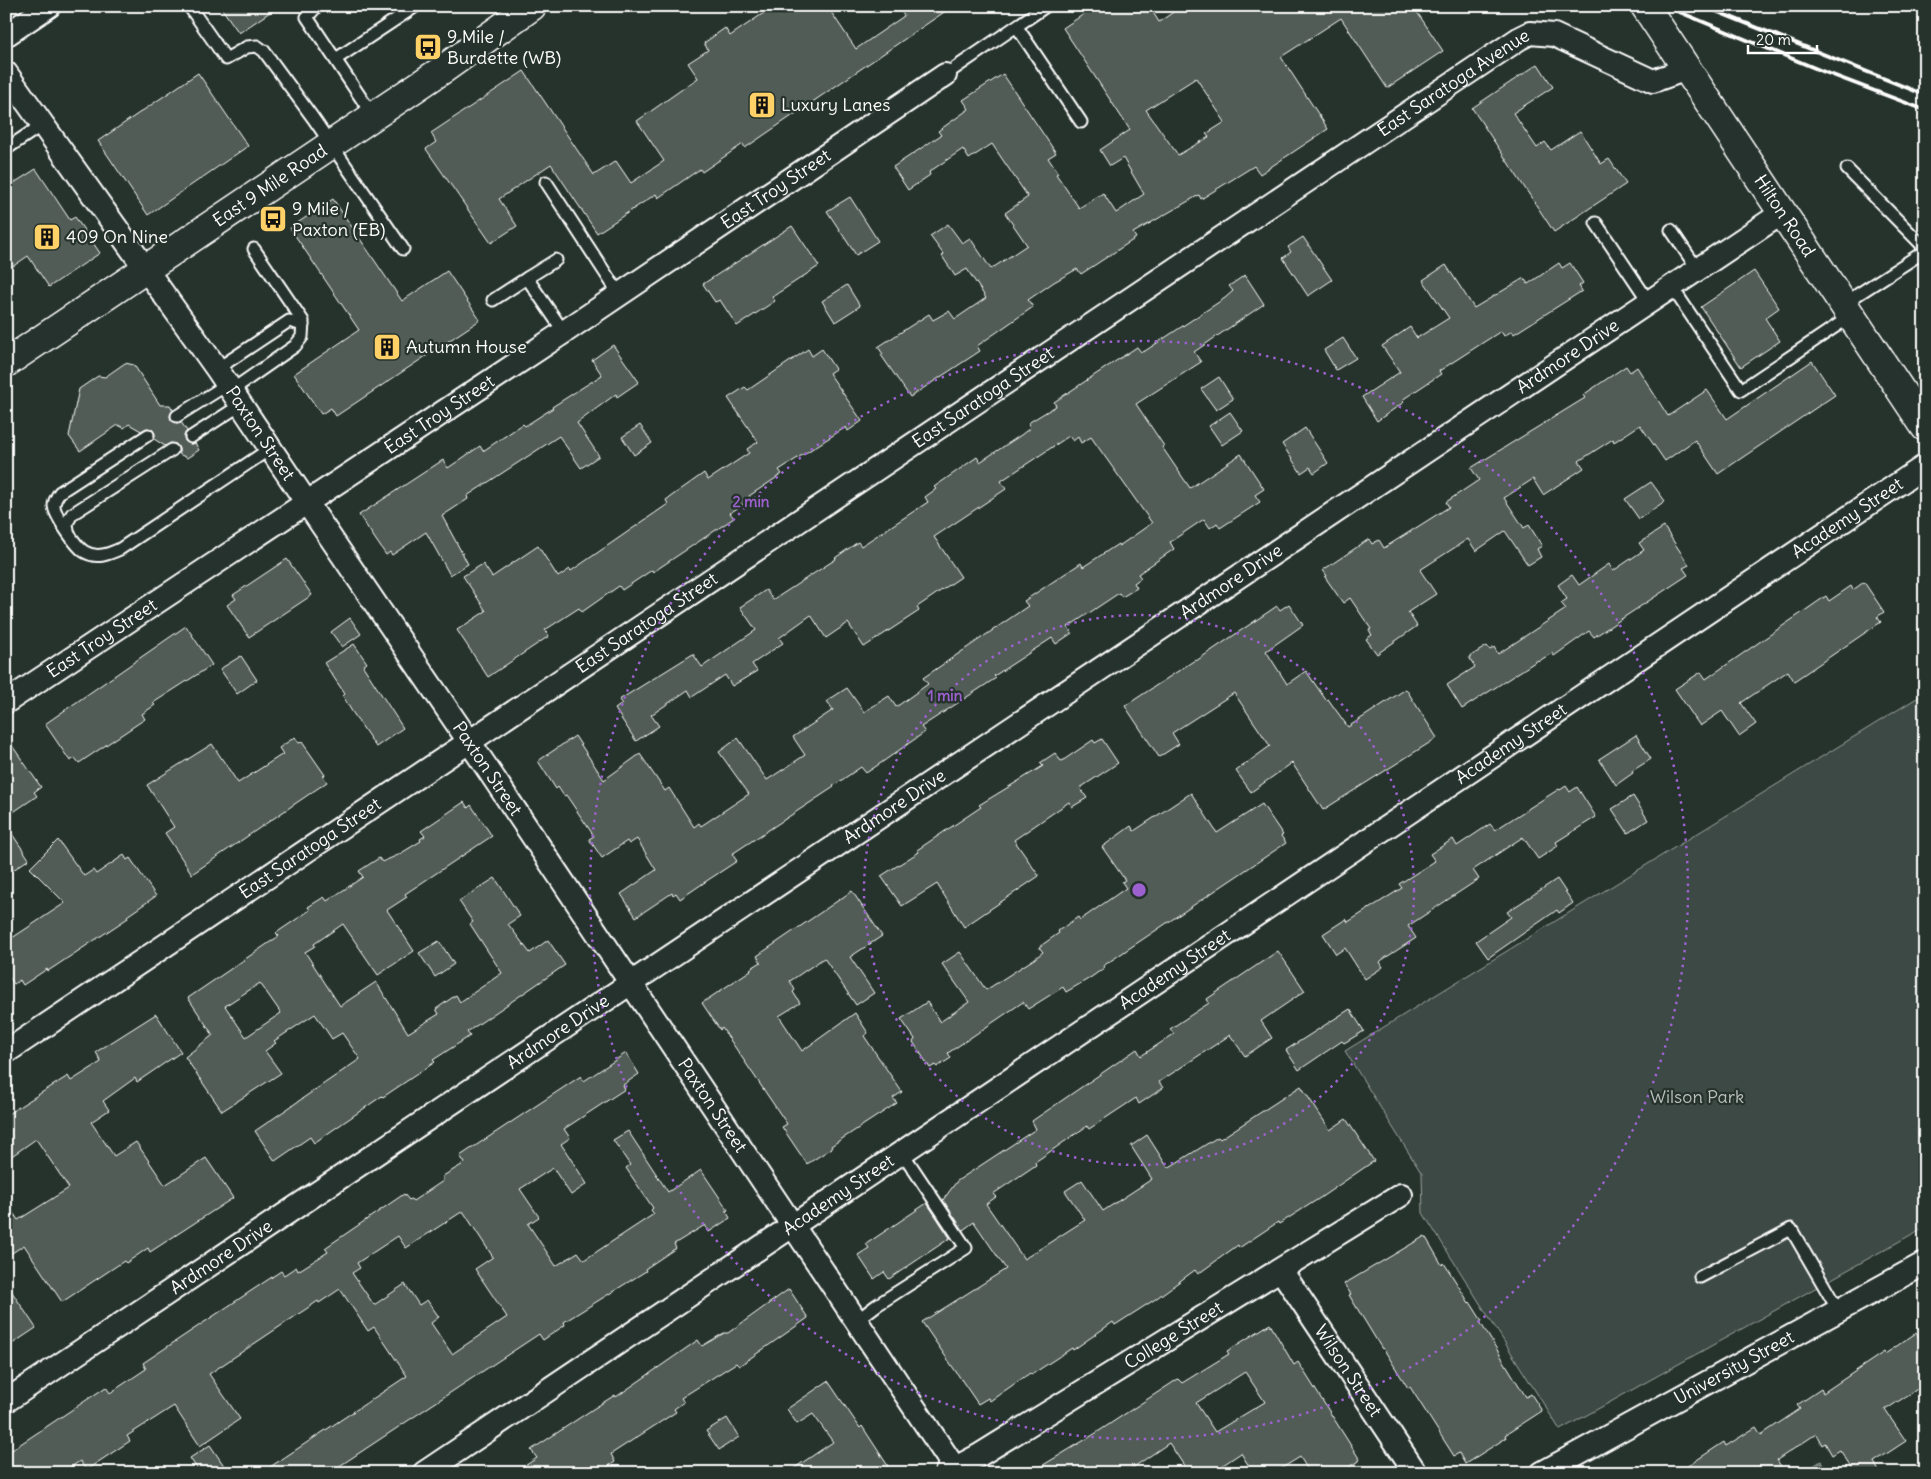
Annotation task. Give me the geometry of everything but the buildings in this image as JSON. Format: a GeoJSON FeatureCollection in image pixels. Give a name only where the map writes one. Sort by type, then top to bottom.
{"type":"FeatureCollection","features":[{"type":"Feature","properties":{"kind":"main road","name":"East 9 Mile Road"},"geometry":{"type":"LineString","coordinates":[[6,363],[331,145],[532,6]]}},
{"type":"Feature","properties":{"kind":"main road","name":"Hilton Road"},"geometry":{"type":"LineString","coordinates":[[1646,6],[1925,427]]}},
{"type":"Feature","properties":{"kind":"street"},"geometry":{"type":"LineString","coordinates":[[6,35],[49,6]]}},
{"type":"Feature","properties":{"kind":"street","name":"East Saratoga Avenue"},"geometry":{"type":"LineString","coordinates":[[1288,195],[1530,33],[1554,35],[1653,81],[1687,69]]}},
{"type":"Feature","properties":{"kind":"street","name":"Paxton Street"},"geometry":{"type":"LineString","coordinates":[[6,73],[230,387],[856,1321],[953,1471]]}},
{"type":"Feature","properties":{"kind":"street","name":"East Troy Street"},"geometry":{"type":"LineString","coordinates":[[6,702],[564,332],[945,75]]}},
{"type":"Feature","properties":{"kind":"street","name":"East Saratoga Street"},"geometry":{"type":"LineString","coordinates":[[6,1052],[1288,195]]}},
{"type":"Feature","properties":{"kind":"street","name":"Ardmore Drive"},"geometry":{"type":"LineString","coordinates":[[6,1401],[1782,213]]}},
{"type":"Feature","properties":{"kind":"street","name":"Academy Street"},"geometry":{"type":"LineString","coordinates":[[424,1473],[1925,466]]}},
{"type":"Feature","properties":{"kind":"street","name":"College Street"},"geometry":{"type":"LineString","coordinates":[[953,1471],[1401,1195]]}},
{"type":"Feature","properties":{"kind":"street","name":"University Street"},"geometry":{"type":"LineString","coordinates":[[1542,1473],[1925,1263]]}},
{"type":"Feature","properties":{"kind":"street","name":"Wilson Street"},"geometry":{"type":"LineString","coordinates":[[1281,1270],[1416,1473]]}},
{"type":"Feature","properties":{"kind":"lane"},"geometry":{"type":"LineString","coordinates":[[189,6],[226,59],[247,47],[257,46],[264,52],[331,145],[402,249]]}},
{"type":"Feature","properties":{"kind":"lane"},"geometry":{"type":"LineString","coordinates":[[317,6],[306,17],[373,116]]}},
{"type":"Feature","properties":{"kind":"lane"},"geometry":{"type":"LineString","coordinates":[[336,59],[416,6]]}},
{"type":"Feature","properties":{"kind":"lane"},"geometry":{"type":"LineString","coordinates":[[945,75],[1017,27],[1041,8]]}},
{"type":"Feature","properties":{"kind":"lane"},"geometry":{"type":"LineString","coordinates":[[1017,27],[1081,122]]}},
{"type":"Feature","properties":{"kind":"lane"},"geometry":{"type":"LineString","coordinates":[[6,149],[42,125]]}},
{"type":"Feature","properties":{"kind":"lane"},"geometry":{"type":"LineString","coordinates":[[1672,287],[1741,390],[1925,249],[1847,169]]}},
{"type":"Feature","properties":{"kind":"lane"},"geometry":{"type":"LineString","coordinates":[[546,182],[619,294]]}},
{"type":"Feature","properties":{"kind":"lane"},"geometry":{"type":"LineString","coordinates":[[1596,223],[1649,302]]}},
{"type":"Feature","properties":{"kind":"lane"},"geometry":{"type":"LineString","coordinates":[[1671,230],[1698,270]]}},
{"type":"Feature","properties":{"kind":"lane"},"geometry":{"type":"LineString","coordinates":[[177,416],[230,387],[295,346],[302,336],[303,321],[254,249]]}},
{"type":"Feature","properties":{"kind":"lane"},"geometry":{"type":"LineString","coordinates":[[493,300],[556,260]]}},
{"type":"Feature","properties":{"kind":"lane"},"geometry":{"type":"LineString","coordinates":[[526,278],[564,332]]}},
{"type":"Feature","properties":{"kind":"lane"},"geometry":{"type":"LineString","coordinates":[[191,437],[230,387],[289,321],[303,325]]}},
{"type":"Feature","properties":{"kind":"lane"},"geometry":{"type":"LineString","coordinates":[[148,435],[60,492],[55,499],[54,507],[79,547],[86,553],[98,556],[120,549],[271,448]]}},
{"type":"Feature","properties":{"kind":"lane"},"geometry":{"type":"LineString","coordinates":[[68,531],[68,523],[72,514],[172,450]]}},
{"type":"Feature","properties":{"kind":"lane"},"geometry":{"type":"LineString","coordinates":[[856,1321],[877,1305],[966,1248],[902,1152]]}},
{"type":"Feature","properties":{"kind":"lane"},"geometry":{"type":"LineString","coordinates":[[1700,1277],[1791,1229],[1838,1310]]}},
{"type":"Feature","properties":{"kind":"green space","name":"Wilson Park"},"geometry":{"type":"Polygon","coordinates":[[[1925,693],[1925,1227],[1560,1430],[1423,1213],[1422,1174],[1345,1051],[1925,693]]]}},
{"type":"Feature","properties":{"kind":"shaded area"},"geometry":{"type":"Polygon","coordinates":[[[1821,1461],[1829,1473],[1807,1473],[1805,1471],[1821,1461]]]}},
{"type":"Feature","properties":{"kind":"railway"},"geometry":{"type":"LineString","coordinates":[[1665,6],[1822,71],[1925,110]]}},
{"type":"Feature","properties":{"kind":"railway"},"geometry":{"type":"LineString","coordinates":[[1703,6],[1925,95]]}},
{"type":"Feature","properties":{"kind":"place","name":"9 Mile / Burdette (WB)"},"geometry":{"type":"Point","coordinates":[428,47]}},
{"type":"Feature","properties":{"kind":"place","name":"Luxury Lanes"},"geometry":{"type":"Point","coordinates":[762,105]}},
{"type":"Feature","properties":{"kind":"place","name":"9 Mile / Paxton (EB)"},"geometry":{"type":"Point","coordinates":[273,219]}},
{"type":"Feature","properties":{"kind":"place","name":"409 On Nine"},"geometry":{"type":"Point","coordinates":[47,237]}},
{"type":"Feature","properties":{"kind":"place","name":"Autumn House"},"geometry":{"type":"Point","coordinates":[387,347]}}]}
